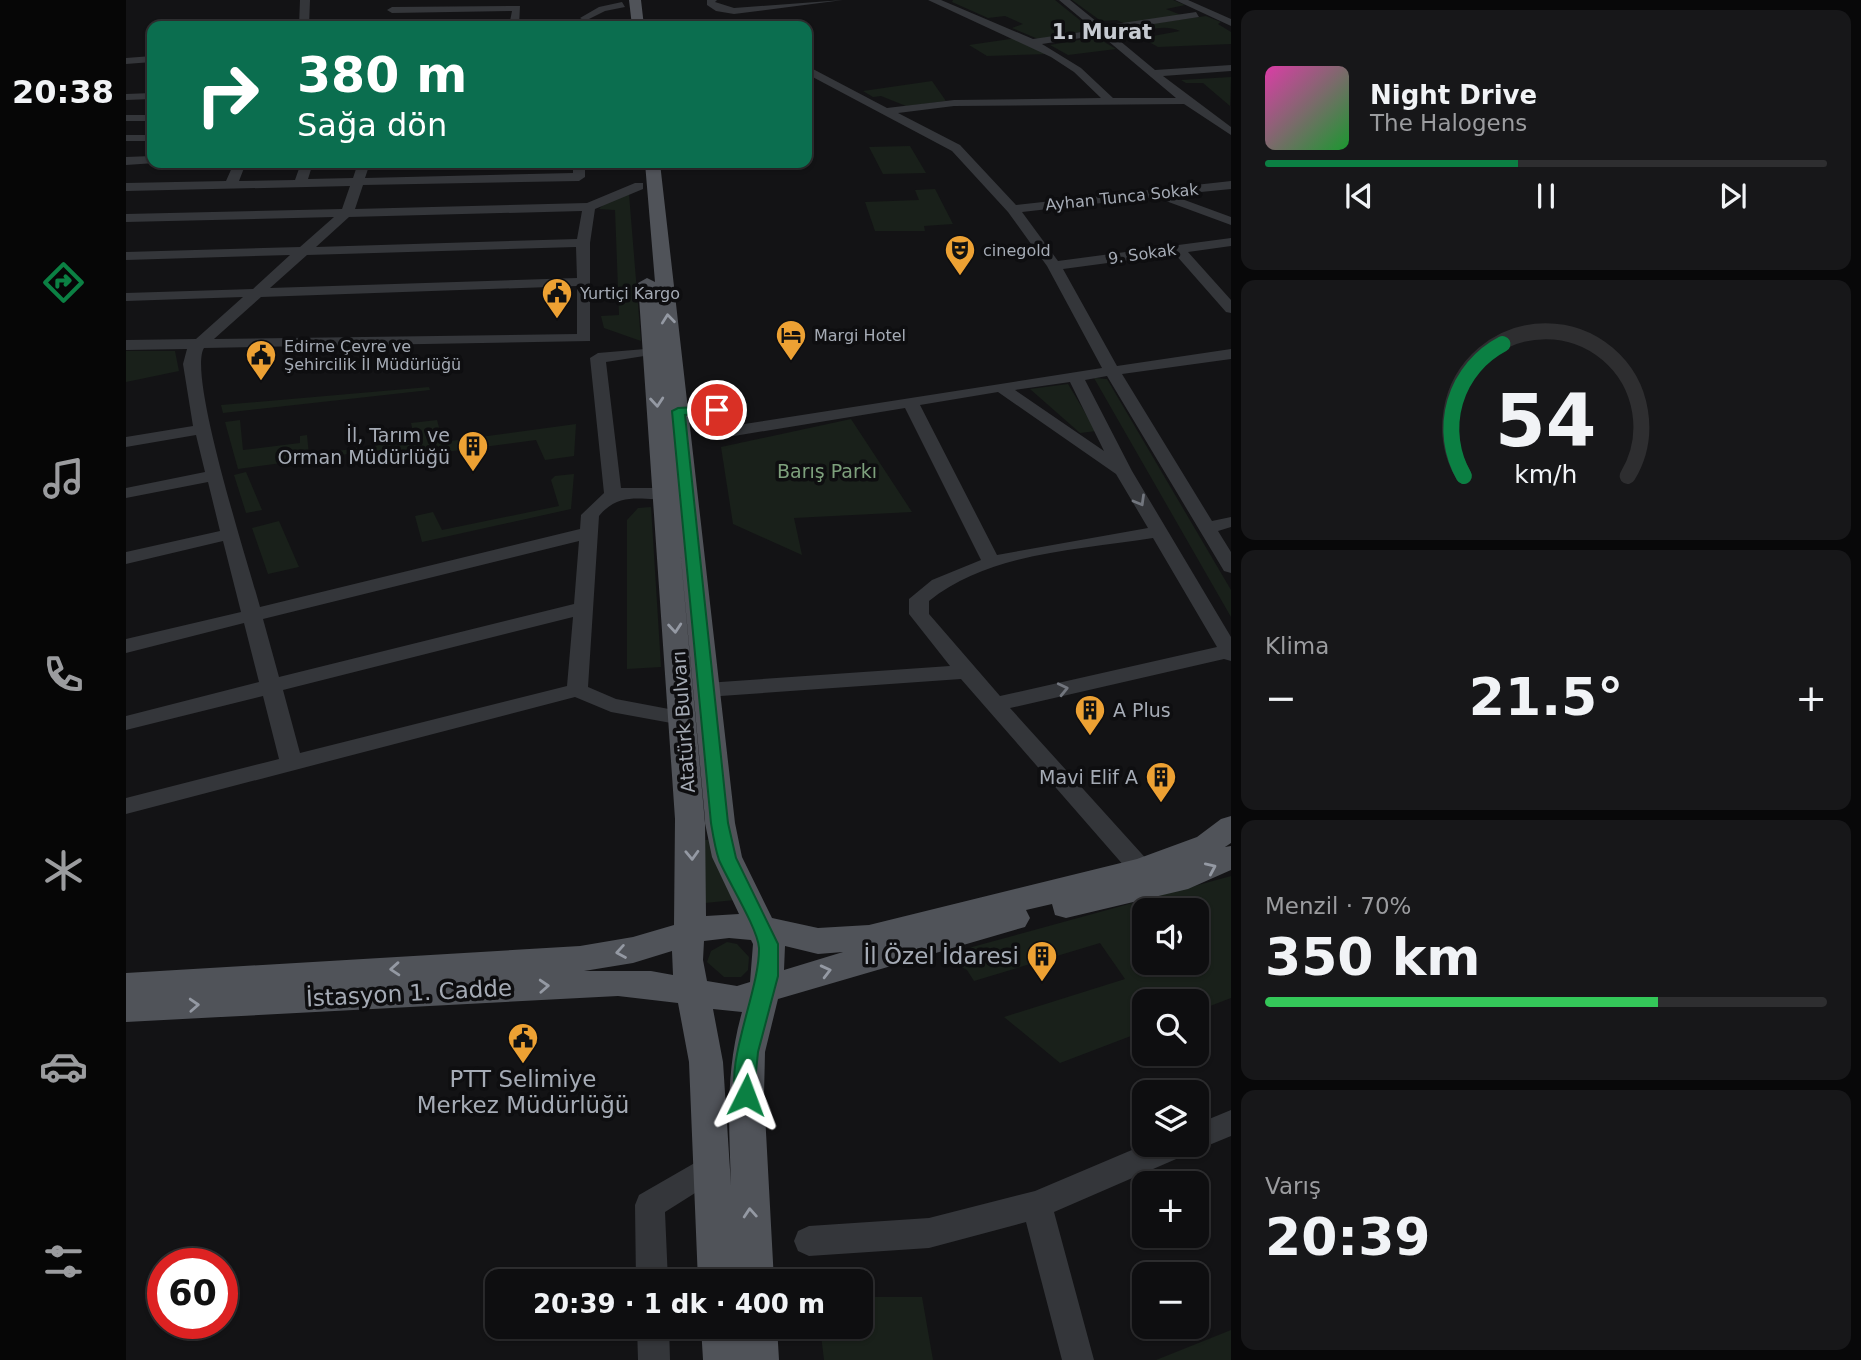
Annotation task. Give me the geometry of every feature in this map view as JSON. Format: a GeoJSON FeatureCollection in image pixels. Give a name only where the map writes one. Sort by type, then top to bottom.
{"type":"FeatureCollection","features":[{"type":"Feature","properties":{"kind":"main road"},"geometry":{"type":"LineString","coordinates":[[625,21],[626,2]]}},
{"type":"Feature","properties":{"kind":"main road"},"geometry":{"type":"LineString","coordinates":[[626,2],[636,21]]}},
{"type":"Feature","properties":{"kind":"main road","name":"Atatürk Bulvarı"},"geometry":{"type":"LineString","coordinates":[[637,168],[692,864],[687,960],[706,1062],[717,1269]]}},
{"type":"Feature","properties":{"kind":"main road","name":"Atatürk Bulvarı"},"geometry":{"type":"LineString","coordinates":[[637,168],[678,411],[720,823],[727,858],[763,928],[769,955],[768,976],[748,1052],[746,1095],[753,1269]]}},
{"type":"Feature","properties":{"kind":"main road"},"geometry":{"type":"LineString","coordinates":[[687,935],[729,926],[763,928],[818,941],[869,938],[1141,869],[1208,845],[1231,827]]}},
{"type":"Feature","properties":{"kind":"main road"},"geometry":{"type":"LineString","coordinates":[[692,990],[715,998],[737,1000],[762,994],[812,974],[1001,921],[1188,877],[1231,857]]}},
{"type":"Feature","properties":{"kind":"main road","name":"İstasyon 1. Cadde"},"geometry":{"type":"LineString","coordinates":[[126,986],[580,959],[633,950],[687,935]]}},
{"type":"Feature","properties":{"kind":"main road","name":"İstasyon 1. Cadde"},"geometry":{"type":"LineString","coordinates":[[126,1008],[591,984],[651,984],[692,990]]}},
{"type":"Feature","properties":{"kind":"main road"},"geometry":{"type":"LineString","coordinates":[[722,1339],[723,1360]]}},
{"type":"Feature","properties":{"kind":"main road"},"geometry":{"type":"LineString","coordinates":[[758,1339],[759,1360]]}},
{"type":"Feature","properties":{"kind":"street"},"geometry":{"type":"LineString","coordinates":[[304,21],[305,0]]}},
{"type":"Feature","properties":{"kind":"street"},"geometry":{"type":"LineString","coordinates":[[712,0],[710,3],[719,9],[753,10],[838,0]]}},
{"type":"Feature","properties":{"kind":"street"},"geometry":{"type":"LineString","coordinates":[[933,0],[1049,52],[1104,92],[1111,103]]}},
{"type":"Feature","properties":{"kind":"street"},"geometry":{"type":"LineString","coordinates":[[1064,0],[1187,101],[1231,132]]}},
{"type":"Feature","properties":{"kind":"street"},"geometry":{"type":"LineString","coordinates":[[1180,0],[1231,23]]}},
{"type":"Feature","properties":{"kind":"street"},"geometry":{"type":"LineString","coordinates":[[586,18],[602,9],[626,2]]}},
{"type":"Feature","properties":{"kind":"street"},"geometry":{"type":"LineString","coordinates":[[396,21],[391,5],[517,8],[515,21]]}},
{"type":"Feature","properties":{"kind":"street"},"geometry":{"type":"LineString","coordinates":[[1210,13],[1231,10]]}},
{"type":"Feature","properties":{"kind":"street"},"geometry":{"type":"LineString","coordinates":[[1030,43],[1196,15]]}},
{"type":"Feature","properties":{"kind":"street"},"geometry":{"type":"LineString","coordinates":[[126,61],[147,59]]}},
{"type":"Feature","properties":{"kind":"street"},"geometry":{"type":"LineString","coordinates":[[1154,73],[1231,68]]}},
{"type":"Feature","properties":{"kind":"street"},"geometry":{"type":"LineString","coordinates":[[812,73],[956,148],[1013,209],[1054,266],[1087,330],[1114,370],[1231,567]]}},
{"type":"Feature","properties":{"kind":"street"},"geometry":{"type":"LineString","coordinates":[[126,97],[147,96]]}},
{"type":"Feature","properties":{"kind":"street"},"geometry":{"type":"LineString","coordinates":[[887,111],[954,103],[1187,101]]}},
{"type":"Feature","properties":{"kind":"street"},"geometry":{"type":"LineString","coordinates":[[1206,114],[1231,113]]}},
{"type":"Feature","properties":{"kind":"street"},"geometry":{"type":"LineString","coordinates":[[126,118],[147,118]]}},
{"type":"Feature","properties":{"kind":"street"},"geometry":{"type":"LineString","coordinates":[[126,138],[147,138]]}},
{"type":"Feature","properties":{"kind":"street"},"geometry":{"type":"LineString","coordinates":[[126,161],[147,160]]}},
{"type":"Feature","properties":{"kind":"street"},"geometry":{"type":"LineString","coordinates":[[231,185],[238,168]]}},
{"type":"Feature","properties":{"kind":"street"},"geometry":{"type":"LineString","coordinates":[[300,184],[305,168]]}},
{"type":"Feature","properties":{"kind":"street"},"geometry":{"type":"LineString","coordinates":[[291,762],[203,429],[191,364],[194,349],[199,344],[348,211],[362,168]]}},
{"type":"Feature","properties":{"kind":"street"},"geometry":{"type":"LineString","coordinates":[[126,187],[579,177],[579,168]]}},
{"type":"Feature","properties":{"kind":"street"},"geometry":{"type":"LineString","coordinates":[[126,218],[589,207],[637,168]]}},
{"type":"Feature","properties":{"kind":"street","name":"Ayhan Tunca Sokak"},"geometry":{"type":"LineString","coordinates":[[1013,209],[1231,185]]}},
{"type":"Feature","properties":{"kind":"street"},"geometry":{"type":"LineString","coordinates":[[1156,194],[1231,221]]}},
{"type":"Feature","properties":{"kind":"street"},"geometry":{"type":"LineString","coordinates":[[126,345],[585,338],[583,243],[589,207]]}},
{"type":"Feature","properties":{"kind":"street","name":"9. Sokak"},"geometry":{"type":"LineString","coordinates":[[1054,266],[1231,242]]}},
{"type":"Feature","properties":{"kind":"street"},"geometry":{"type":"LineString","coordinates":[[126,256],[308,248],[583,243]]}},
{"type":"Feature","properties":{"kind":"street"},"geometry":{"type":"LineString","coordinates":[[1178,248],[1231,309]]}},
{"type":"Feature","properties":{"kind":"street"},"geometry":{"type":"LineString","coordinates":[[126,297],[583,282]]}},
{"type":"Feature","properties":{"kind":"street"},"geometry":{"type":"LineString","coordinates":[[613,494],[598,358],[653,351]]}},
{"type":"Feature","properties":{"kind":"street"},"geometry":{"type":"LineString","coordinates":[[678,411],[717,410],[734,431],[1001,387],[1231,354]]}},
{"type":"Feature","properties":{"kind":"street"},"geometry":{"type":"LineString","coordinates":[[996,704],[1230,652],[1123,471],[1074,376]]}},
{"type":"Feature","properties":{"kind":"street"},"geometry":{"type":"LineString","coordinates":[[1001,387],[1123,471]]}},
{"type":"Feature","properties":{"kind":"street"},"geometry":{"type":"LineString","coordinates":[[910,402],[991,561]]}},
{"type":"Feature","properties":{"kind":"street"},"geometry":{"type":"LineString","coordinates":[[126,442],[203,429]]}},
{"type":"Feature","properties":{"kind":"street"},"geometry":{"type":"LineString","coordinates":[[126,493],[215,475]]}},
{"type":"Feature","properties":{"kind":"street"},"geometry":{"type":"LineString","coordinates":[[577,690],[590,515],[598,503],[613,494],[664,493]]}},
{"type":"Feature","properties":{"kind":"street"},"geometry":{"type":"LineString","coordinates":[[1206,528],[1231,522]]}},
{"type":"Feature","properties":{"kind":"street"},"geometry":{"type":"LineString","coordinates":[[1141,869],[919,614],[919,599],[930,586],[991,561],[1158,532]]}},
{"type":"Feature","properties":{"kind":"street"},"geometry":{"type":"LineString","coordinates":[[126,646],[588,533]]}},
{"type":"Feature","properties":{"kind":"street"},"geometry":{"type":"LineString","coordinates":[[126,558],[231,534]]}},
{"type":"Feature","properties":{"kind":"street"},"geometry":{"type":"LineString","coordinates":[[126,723],[582,608]]}},
{"type":"Feature","properties":{"kind":"street"},"geometry":{"type":"LineString","coordinates":[[706,691],[968,673]]}},
{"type":"Feature","properties":{"kind":"street"},"geometry":{"type":"LineString","coordinates":[[126,806],[577,690],[611,705],[682,718]]}},
{"type":"Feature","properties":{"kind":"street"},"geometry":{"type":"LineString","coordinates":[[809,1241],[929,1233],[1037,1205],[1150,1157]]}},
{"type":"Feature","properties":{"kind":"street"},"geometry":{"type":"LineString","coordinates":[[652,1269],[650,1205],[712,1166]]}},
{"type":"Feature","properties":{"kind":"street"},"geometry":{"type":"LineString","coordinates":[[1037,1205],[1078,1360]]}},
{"type":"Feature","properties":{"kind":"street"},"geometry":{"type":"LineString","coordinates":[[653,1339],[654,1360]]}},
{"type":"Feature","properties":{"kind":"green space"},"geometry":{"type":"Polygon","coordinates":[[[1055,0],[1092,30],[1038,39],[1012,28],[1023,24],[1005,16],[988,18],[952,2],[1055,0]]]}},
{"type":"Feature","properties":{"kind":"green space"},"geometry":{"type":"Polygon","coordinates":[[[1072,0],[1173,0],[1185,5],[1166,9],[1181,15],[1125,24],[1117,20],[1101,21],[1072,0]]]}},
{"type":"Feature","properties":{"kind":"green space"},"geometry":{"type":"Polygon","coordinates":[[[1206,16],[1221,22],[1218,24],[1231,32],[1231,44],[1158,47],[1142,38],[1180,31],[1163,28],[1122,32],[1114,29],[1206,16]]]}},
{"type":"Feature","properties":{"kind":"green space"},"geometry":{"type":"Polygon","coordinates":[[[1096,37],[1116,49],[1068,55],[1050,45],[1096,37]]]}},
{"type":"Feature","properties":{"kind":"green space"},"geometry":{"type":"Polygon","coordinates":[[[1017,38],[1048,54],[987,56],[969,45],[1017,38]]]}},
{"type":"Feature","properties":{"kind":"green space"},"geometry":{"type":"Polygon","coordinates":[[[1231,77],[1230,106],[1203,83],[1186,83],[1181,80],[1231,77]]]}},
{"type":"Feature","properties":{"kind":"green space"},"geometry":{"type":"Polygon","coordinates":[[[932,81],[946,101],[906,106],[881,96],[873,97],[863,91],[932,81]]]}},
{"type":"Feature","properties":{"kind":"green space"},"geometry":{"type":"Polygon","coordinates":[[[910,146],[926,173],[883,174],[869,147],[910,146]]]}},
{"type":"Feature","properties":{"kind":"green space"},"geometry":{"type":"Polygon","coordinates":[[[935,189],[953,224],[924,226],[925,231],[875,231],[865,202],[919,200],[915,190],[935,189]]]}},
{"type":"Feature","properties":{"kind":"green space"},"geometry":{"type":"Polygon","coordinates":[[[629,194],[641,341],[604,328],[601,316],[619,315],[615,210],[599,209],[607,201],[629,194]]]}},
{"type":"Feature","properties":{"kind":"green space"},"geometry":{"type":"Polygon","coordinates":[[[126,351],[175,351],[179,371],[126,382],[126,351]]]}},
{"type":"Feature","properties":{"kind":"green space"},"geometry":{"type":"Polygon","coordinates":[[[1094,378],[1107,379],[1231,590],[1231,617],[1094,378]]]}},
{"type":"Feature","properties":{"kind":"green space"},"geometry":{"type":"Polygon","coordinates":[[[1068,384],[1096,431],[1080,433],[1030,389],[1068,384]]]}},
{"type":"Feature","properties":{"kind":"green space"},"geometry":{"type":"Polygon","coordinates":[[[429,387],[430,390],[223,413],[221,405],[429,387]]]}},
{"type":"Feature","properties":{"kind":"green space","name":"Barış Parkı"},"geometry":{"type":"Polygon","coordinates":[[[851,419],[912,512],[794,518],[802,555],[733,524],[721,447],[851,419]]]}},
{"type":"Feature","properties":{"kind":"green space"},"geometry":{"type":"Polygon","coordinates":[[[240,420],[243,450],[300,443],[300,436],[307,435],[309,455],[415,440],[411,423],[437,420],[443,442],[576,424],[574,456],[545,460],[536,440],[354,464],[348,454],[238,469],[225,422],[240,420]]]}},
{"type":"Feature","properties":{"kind":"green space"},"geometry":{"type":"Polygon","coordinates":[[[246,472],[262,510],[246,513],[234,475],[246,472]]]}},
{"type":"Feature","properties":{"kind":"green space"},"geometry":{"type":"Polygon","coordinates":[[[574,474],[571,509],[422,542],[415,516],[433,512],[442,530],[559,506],[551,480],[555,476],[574,474]]]}},
{"type":"Feature","properties":{"kind":"green space"},"geometry":{"type":"Polygon","coordinates":[[[651,507],[661,667],[627,669],[627,520],[638,508],[651,507]]]}},
{"type":"Feature","properties":{"kind":"green space"},"geometry":{"type":"Polygon","coordinates":[[[279,521],[299,567],[268,574],[252,528],[279,521]]]}},
{"type":"Feature","properties":{"kind":"green space"},"geometry":{"type":"Polygon","coordinates":[[[704,840],[711,840],[735,900],[705,903],[704,840]]]}},
{"type":"Feature","properties":{"kind":"green space"},"geometry":{"type":"Polygon","coordinates":[[[1231,876],[1231,998],[1209,1006],[1209,989],[1132,989],[1132,1036],[1060,1063],[1004,1017],[1125,979],[1100,943],[974,981],[967,970],[952,962],[961,950],[1132,903],[1132,975],[1209,975],[1209,898],[1151,898],[1231,876]]]}},
{"type":"Feature","properties":{"kind":"green space"},"geometry":{"type":"Polygon","coordinates":[[[727,942],[737,944],[749,957],[748,970],[741,977],[724,977],[707,962],[711,951],[727,942]]]}},
{"type":"Feature","properties":{"kind":"green space"},"geometry":{"type":"Polygon","coordinates":[[[873,1297],[922,1297],[933,1360],[824,1360],[821,1339],[873,1339],[873,1297]]]}},
{"type":"Feature","properties":{"kind":"green space"},"geometry":{"type":"Polygon","coordinates":[[[1231,1330],[1231,1360],[1156,1360],[1209,1339],[1231,1330]]]}},
{"type":"Feature","properties":{"kind":"place","name":"cinegold"},"geometry":{"type":"Point","coordinates":[960,277]}},
{"type":"Feature","properties":{"kind":"place","name":"Yurtiçi Kargo"},"geometry":{"type":"Point","coordinates":[557,320]}},
{"type":"Feature","properties":{"kind":"place","name":"Margi Hotel"},"geometry":{"type":"Point","coordinates":[791,362]}},
{"type":"Feature","properties":{"kind":"place","name":"Edirne Çevre ve Şehircilik İl Müdürlüğü"},"geometry":{"type":"Point","coordinates":[261,382]}},
{"type":"Feature","properties":{"kind":"place","name":"İl, Tarım ve Orman Müdürlüğü"},"geometry":{"type":"Point","coordinates":[473,473]}},
{"type":"Feature","properties":{"kind":"place","name":"A Plus"},"geometry":{"type":"Point","coordinates":[1090,737]}},
{"type":"Feature","properties":{"kind":"place","name":"Mavi Elif A"},"geometry":{"type":"Point","coordinates":[1161,804]}},
{"type":"Feature","properties":{"kind":"place","name":"İl Özel İdaresi"},"geometry":{"type":"Point","coordinates":[1042,983]}},
{"type":"Feature","properties":{"kind":"place","name":"PTT Selimiye Merkez Müdürlüğü"},"geometry":{"type":"Point","coordinates":[523,1065]}},
{"type":"Feature","properties":{"kind":"district","name":"1. Murat"},"geometry":{"type":"Point","coordinates":[1102,32]}},
{"type":"Feature","properties":{"kind":"route"},"geometry":{"type":"LineString","coordinates":[[717,410],[678,411],[720,823],[727,858],[769,944],[768,976],[748,1052],[746,1095]]}}]}
